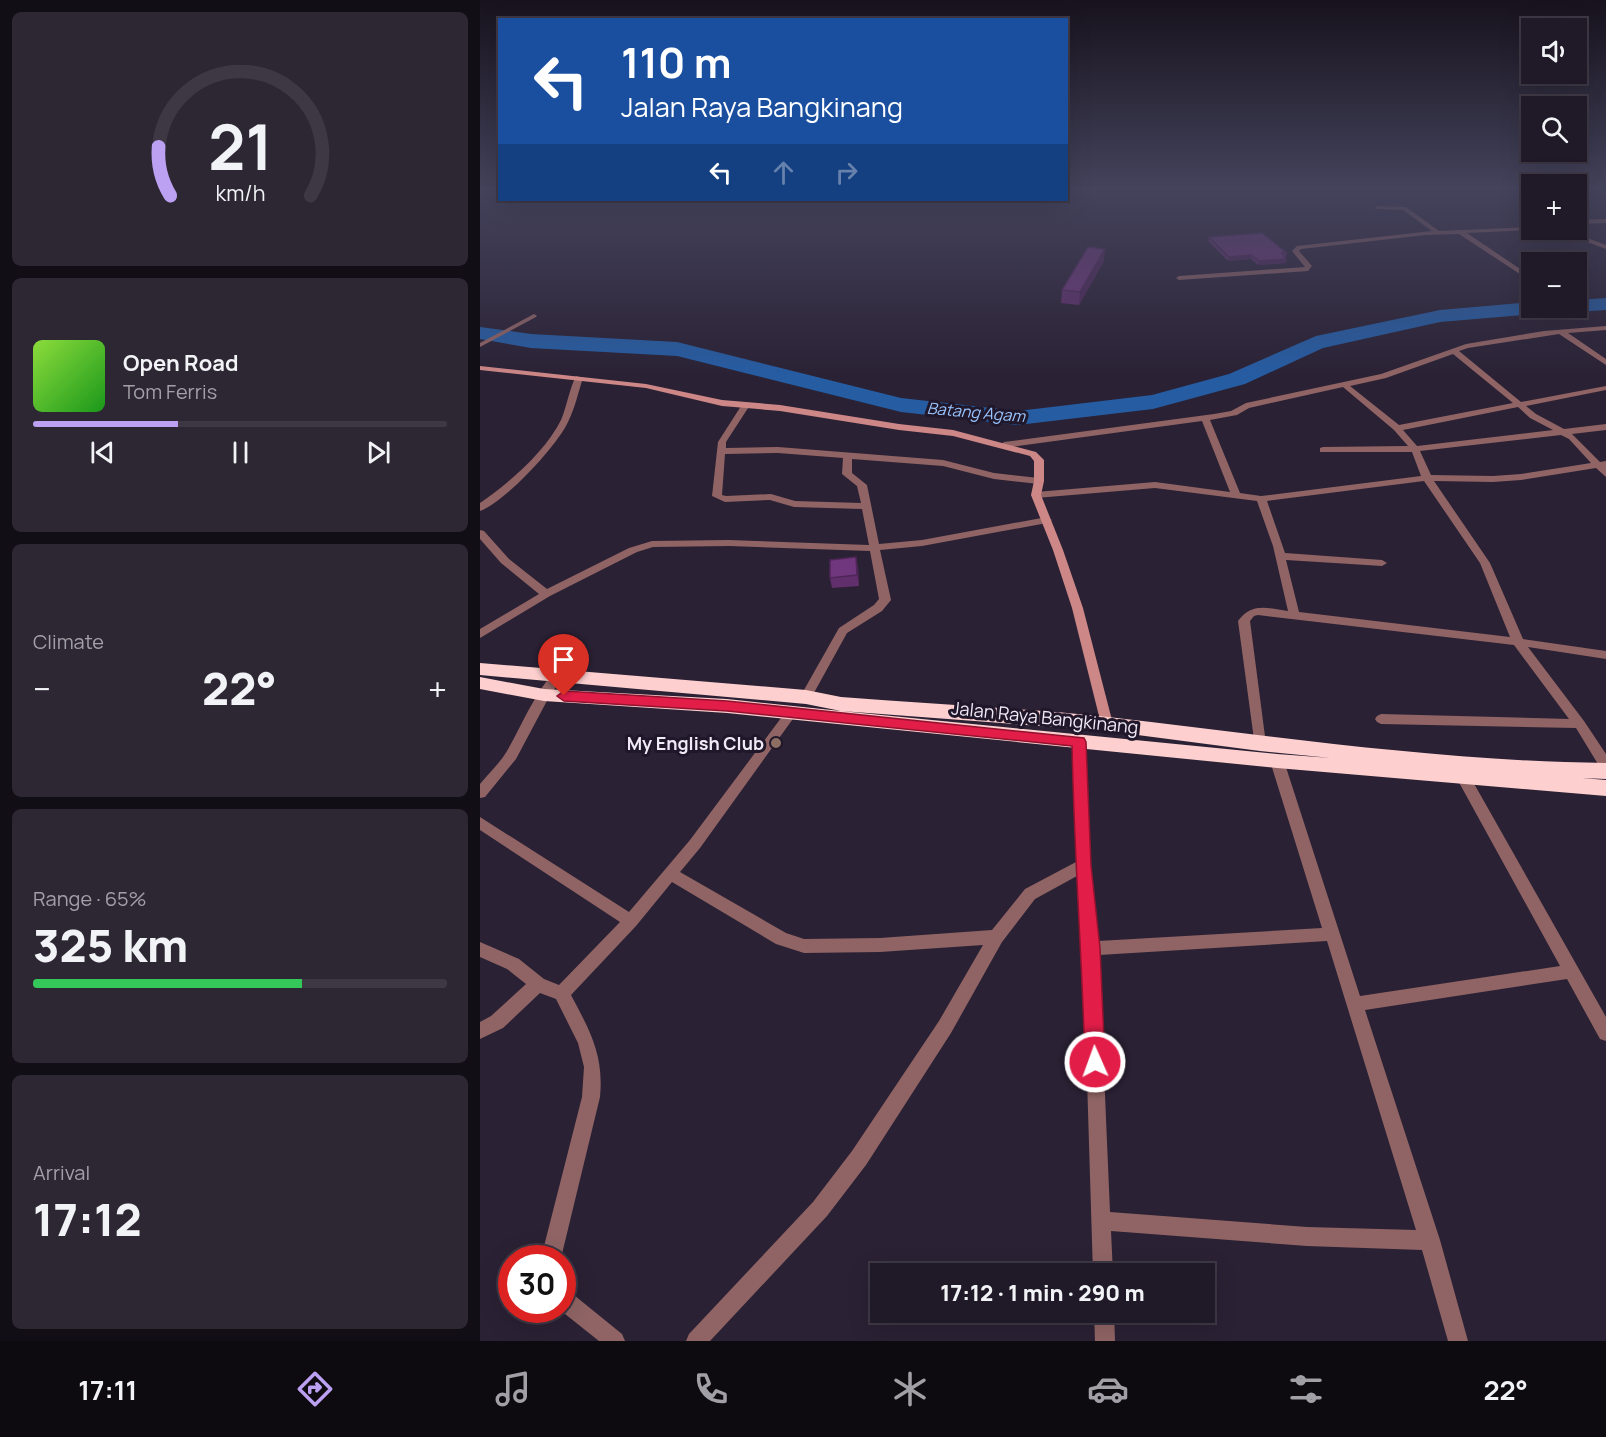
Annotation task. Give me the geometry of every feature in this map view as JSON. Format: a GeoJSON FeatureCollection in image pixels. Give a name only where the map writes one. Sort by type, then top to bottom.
{"type":"FeatureCollection","features":[{"type":"Feature","properties":{"kind":"highway","name":"Jalan Raya Bangkinang"},"geometry":{"type":"LineString","coordinates":[[481,673],[559,674],[806,697],[841,704],[1107,724],[1260,744],[1538,770],[1606,771]]}},
{"type":"Feature","properties":{"kind":"highway","name":"Jalan Raya Bangkinang"},"geometry":{"type":"LineString","coordinates":[[481,673],[544,695],[727,706],[1277,761],[1606,788]]}},
{"type":"Feature","properties":{"kind":"highway"},"geometry":{"type":"LineString","coordinates":[[1538,770],[1560,785]]}},
{"type":"Feature","properties":{"kind":"street"},"geometry":{"type":"LineString","coordinates":[[1179,278],[1305,270],[1309,266],[1295,252]]}},
{"type":"Feature","properties":{"kind":"street"},"geometry":{"type":"LineString","coordinates":[[1489,252],[1521,273]]}},
{"type":"Feature","properties":{"kind":"street"},"geometry":{"type":"LineString","coordinates":[[1004,445],[1209,418],[1234,413],[1246,406],[1349,388],[1459,354],[1560,331],[1606,328]]}},
{"type":"Feature","properties":{"kind":"street"},"geometry":{"type":"LineString","coordinates":[[1560,331],[1606,363]]}},
{"type":"Feature","properties":{"kind":"street"},"geometry":{"type":"LineString","coordinates":[[1459,354],[1537,419],[1572,437],[1601,464],[1606,474]]}},
{"type":"Feature","properties":{"kind":"street"},"geometry":{"type":"LineString","coordinates":[[480,368],[646,386],[722,403],[742,411],[780,408],[953,433],[1033,454],[1039,460],[1039,481],[1035,495],[1047,520],[1092,659],[1107,724]]}},
{"type":"Feature","properties":{"kind":"street"},"geometry":{"type":"LineString","coordinates":[[480,508],[544,449],[562,426],[579,378]]}},
{"type":"Feature","properties":{"kind":"street"},"geometry":{"type":"LineString","coordinates":[[1349,388],[1397,428],[1415,449],[1427,478],[1485,563],[1519,644],[1580,724],[1606,765]]}},
{"type":"Feature","properties":{"kind":"street"},"geometry":{"type":"LineString","coordinates":[[1397,428],[1558,395],[1606,388]]}},
{"type":"Feature","properties":{"kind":"street"},"geometry":{"type":"LineString","coordinates":[[742,411],[727,433],[720,451],[716,494],[720,498],[771,497],[794,504],[867,506]]}},
{"type":"Feature","properties":{"kind":"street"},"geometry":{"type":"LineString","coordinates":[[1209,418],[1236,495]]}},
{"type":"Feature","properties":{"kind":"street"},"geometry":{"type":"LineString","coordinates":[[1323,450],[1415,449],[1606,427]]}},
{"type":"Feature","properties":{"kind":"street"},"geometry":{"type":"LineString","coordinates":[[720,451],[778,450],[952,463],[994,476],[1039,481]]}},
{"type":"Feature","properties":{"kind":"street"},"geometry":{"type":"LineString","coordinates":[[806,697],[843,632],[878,608],[885,600],[873,548],[867,506],[861,483],[847,474],[848,456]]}},
{"type":"Feature","properties":{"kind":"street"},"geometry":{"type":"LineString","coordinates":[[1035,495],[1145,485],[1261,499],[1427,478],[1521,477],[1601,464]]}},
{"type":"Feature","properties":{"kind":"street"},"geometry":{"type":"LineString","coordinates":[[1261,499],[1294,614]]}},
{"type":"Feature","properties":{"kind":"street"},"geometry":{"type":"LineString","coordinates":[[480,634],[546,594],[633,550],[652,544],[729,543],[873,548],[922,543],[1047,520]]}},
{"type":"Feature","properties":{"kind":"street"},"geometry":{"type":"LineString","coordinates":[[480,533],[512,568],[546,594]]}},
{"type":"Feature","properties":{"kind":"street"},"geometry":{"type":"LineString","coordinates":[[480,549],[491,544]]}},
{"type":"Feature","properties":{"kind":"street"},"geometry":{"type":"LineString","coordinates":[[1279,556],[1382,562]]}},
{"type":"Feature","properties":{"kind":"street"},"geometry":{"type":"LineString","coordinates":[[1260,744],[1244,621],[1250,613],[1258,611],[1294,614],[1469,635],[1606,655]]}},
{"type":"Feature","properties":{"kind":"street"},"geometry":{"type":"LineString","coordinates":[[480,793],[511,756],[544,695],[559,674]]}},
{"type":"Feature","properties":{"kind":"street"},"geometry":{"type":"LineString","coordinates":[[562,994],[631,921],[671,874],[791,713]]}},
{"type":"Feature","properties":{"kind":"street"},"geometry":{"type":"LineString","coordinates":[[1381,719],[1580,724]]}},
{"type":"Feature","properties":{"kind":"street"},"geometry":{"type":"LineString","coordinates":[[1079,742],[1083,865],[1091,948],[1103,1263]]}},
{"type":"Feature","properties":{"kind":"street"},"geometry":{"type":"LineString","coordinates":[[1277,761],[1330,934],[1355,1004],[1430,1240],[1458,1341]]}},
{"type":"Feature","properties":{"kind":"street"},"geometry":{"type":"LineString","coordinates":[[1463,777],[1606,1033]]}},
{"type":"Feature","properties":{"kind":"street"},"geometry":{"type":"LineString","coordinates":[[480,823],[631,921]]}},
{"type":"Feature","properties":{"kind":"street"},"geometry":{"type":"LineString","coordinates":[[696,1341],[820,1209],[853,1166],[945,1027],[996,937],[1030,894],[1083,865]]}},
{"type":"Feature","properties":{"kind":"street"},"geometry":{"type":"LineString","coordinates":[[671,874],[782,939],[804,946],[880,945],[996,937]]}},
{"type":"Feature","properties":{"kind":"street"},"geometry":{"type":"LineString","coordinates":[[1091,948],[1330,934]]}},
{"type":"Feature","properties":{"kind":"street"},"geometry":{"type":"LineString","coordinates":[[480,948],[513,964],[538,984],[562,994],[592,1056],[594,1077],[554,1245]]}},
{"type":"Feature","properties":{"kind":"street"},"geometry":{"type":"LineString","coordinates":[[1355,1004],[1573,971]]}},
{"type":"Feature","properties":{"kind":"street"},"geometry":{"type":"LineString","coordinates":[[480,1031],[497,1022],[538,984]]}},
{"type":"Feature","properties":{"kind":"street"},"geometry":{"type":"LineString","coordinates":[[1101,1221],[1301,1236],[1430,1240]]}},
{"type":"Feature","properties":{"kind":"street"},"geometry":{"type":"LineString","coordinates":[[576,1309],[615,1341]]}},
{"type":"Feature","properties":{"kind":"street"},"geometry":{"type":"LineString","coordinates":[[1104,1323],[1105,1341]]}},
{"type":"Feature","properties":{"kind":"lane"},"geometry":{"type":"LineString","coordinates":[[480,345],[534,316]]}},
{"type":"Feature","properties":{"kind":"building"},"geometry":{"type":"Polygon","coordinates":[[[1085,252],[1104,252],[1080,292],[1062,290],[1085,252]]]}},
{"type":"Feature","properties":{"kind":"building"},"geometry":{"type":"Polygon","coordinates":[[[1224,252],[1287,253],[1282,253],[1286,259],[1259,261],[1251,255],[1229,257],[1224,252]]]}},
{"type":"Feature","properties":{"kind":"building"},"geometry":{"type":"Polygon","coordinates":[[[856,557],[857,575],[830,578],[830,560],[856,557]]]}},
{"type":"Feature","properties":{"kind":"waterway","name":"Batang Agam"},"geometry":{"type":"LineString","coordinates":[[1587,305],[1606,304]]}},
{"type":"Feature","properties":{"kind":"waterway","name":"Batang Agam"},"geometry":{"type":"LineString","coordinates":[[480,333],[531,341],[677,349],[901,405],[1018,418],[1153,402],[1237,379],[1316,343],[1440,316],[1521,309]]}},
{"type":"Feature","properties":{"kind":"place","name":"My English Club"},"geometry":{"type":"Point","coordinates":[776,743]}},
{"type":"Feature","properties":{"kind":"route"},"geometry":{"type":"LineString","coordinates":[[564,696],[727,706],[1079,742],[1083,865],[1091,948],[1095,1062]]}}]}
